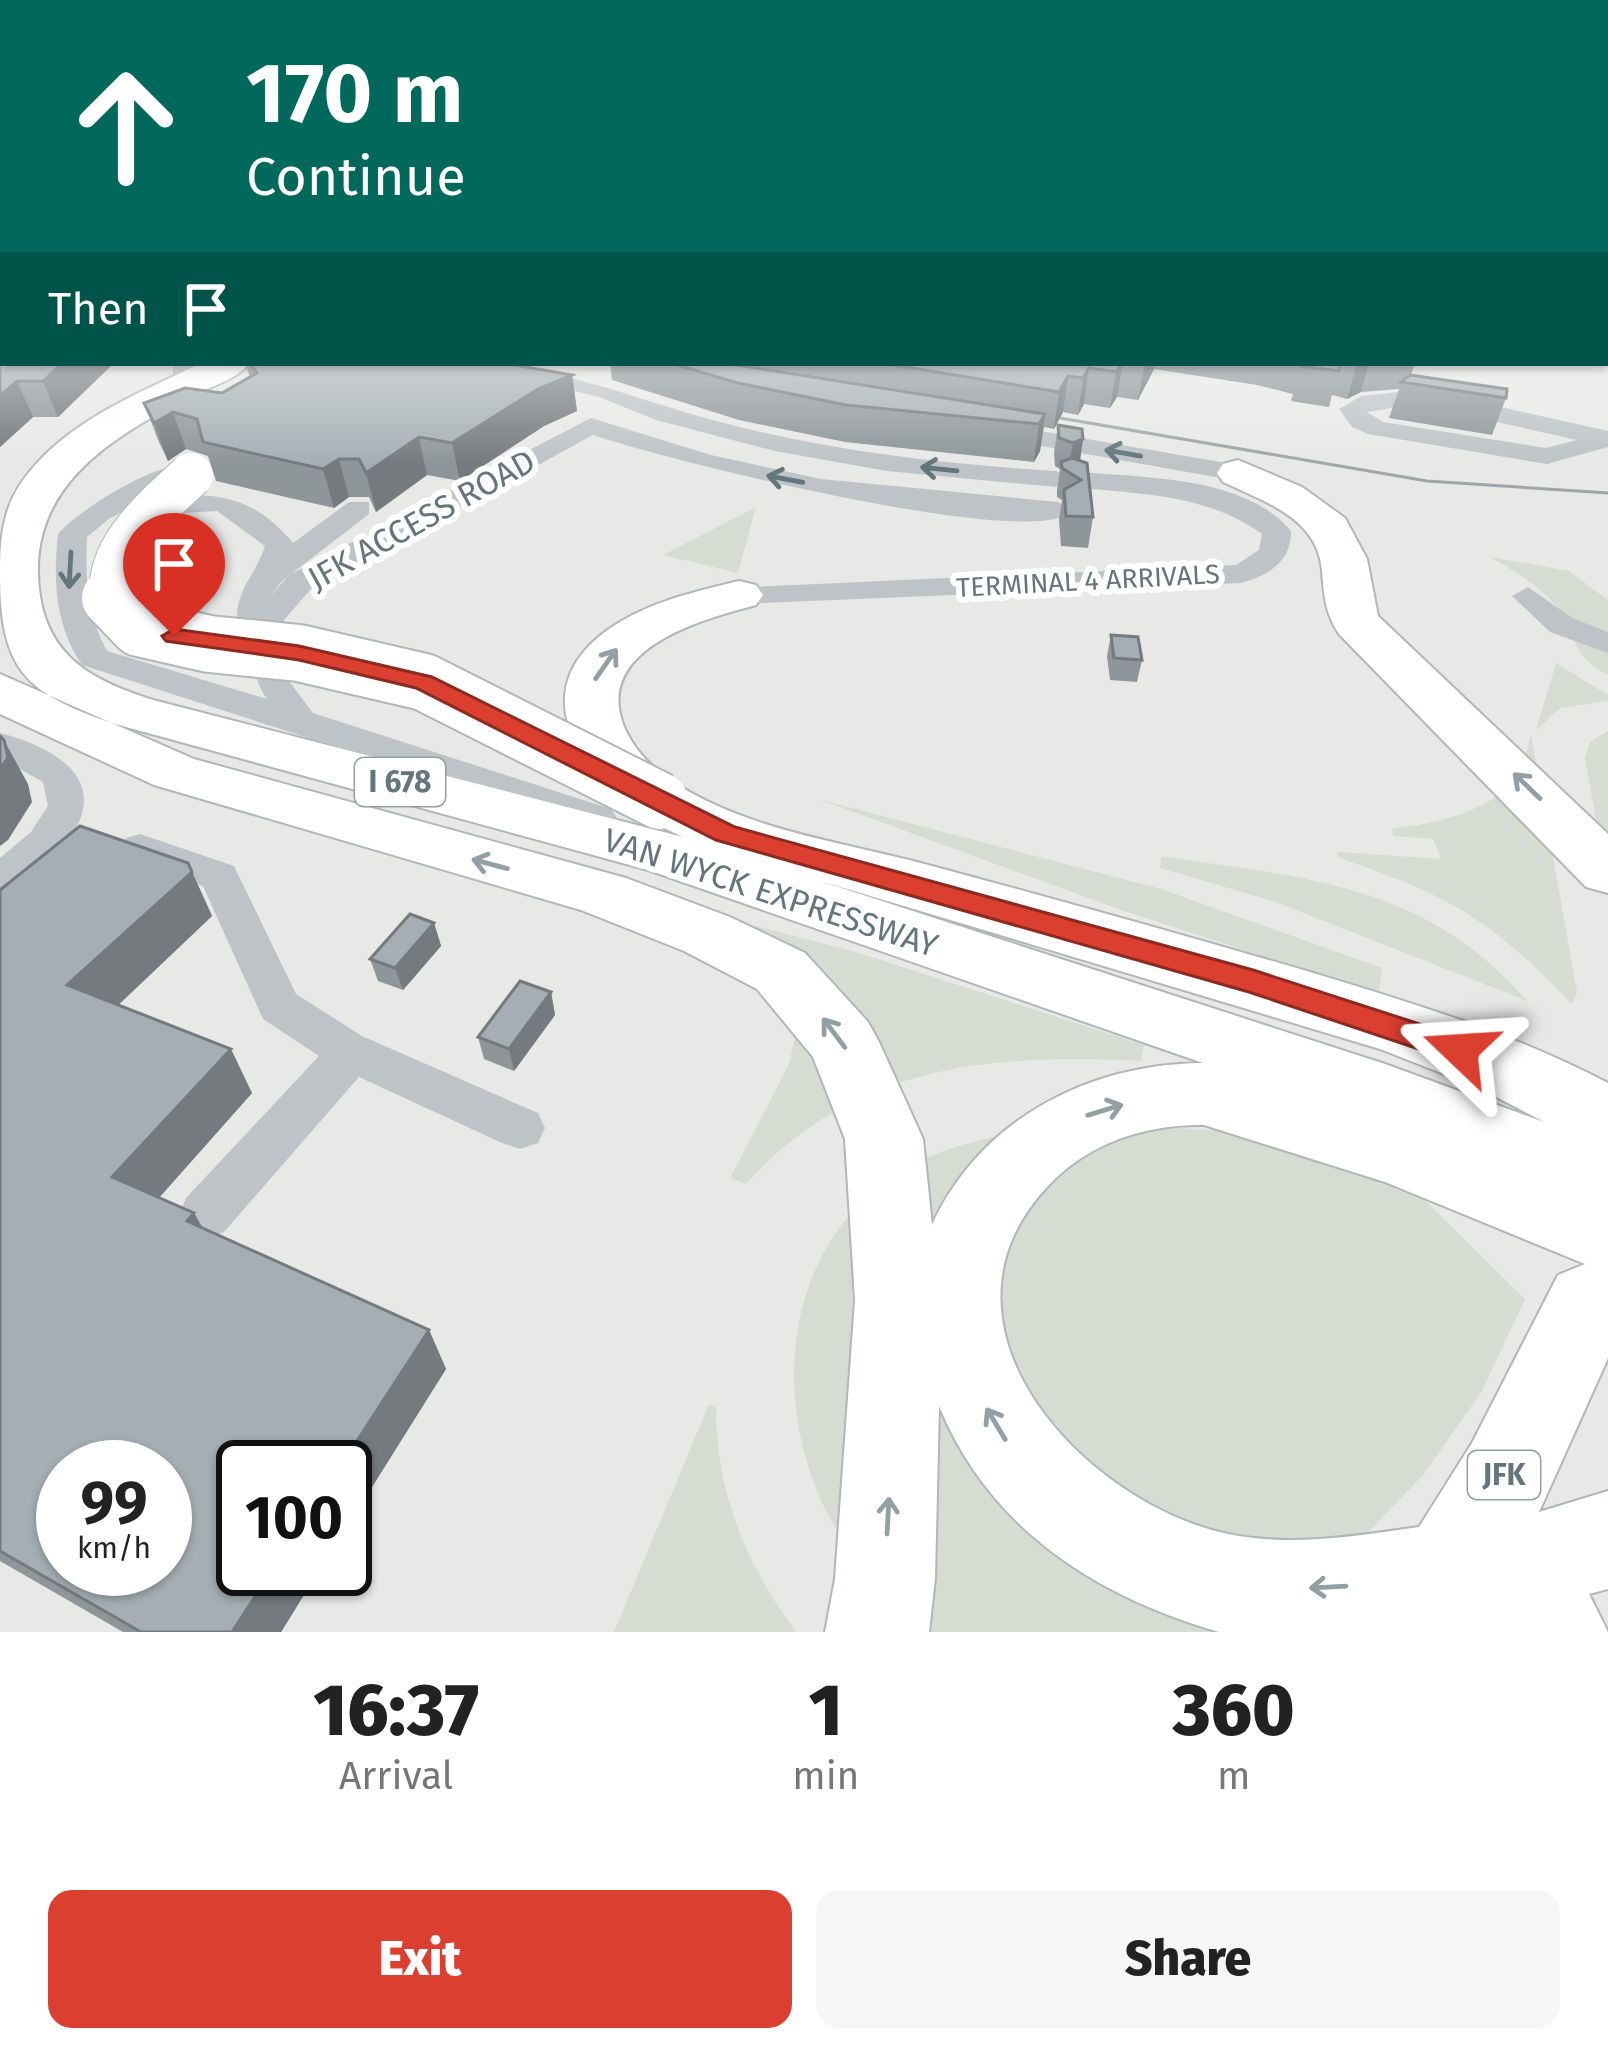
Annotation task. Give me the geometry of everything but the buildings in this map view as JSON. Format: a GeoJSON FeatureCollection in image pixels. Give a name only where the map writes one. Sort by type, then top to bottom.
{"type":"FeatureCollection","features":[{"type":"Feature","properties":{"kind":"highway"},"geometry":{"type":"LineString","coordinates":[[17,551],[27,506],[60,463],[100,433],[225,366]]}},
{"type":"Feature","properties":{"kind":"highway"},"geometry":{"type":"LineString","coordinates":[[17,551],[40,504],[75,463],[192,378]]}},
{"type":"Feature","properties":{"kind":"highway"},"geometry":{"type":"LineString","coordinates":[[5,490],[63,442],[192,378]]}},
{"type":"Feature","properties":{"kind":"highway"},"geometry":{"type":"LineString","coordinates":[[1238,473],[1328,524],[1342,550],[1346,604],[1357,622],[1608,871]]}},
{"type":"Feature","properties":{"kind":"highway"},"geometry":{"type":"LineString","coordinates":[[181,488],[122,541],[110,569],[110,599],[139,628],[209,644],[299,653],[424,682],[660,801]]}},
{"type":"Feature","properties":{"kind":"highway","name":"VAN WYCK EXPRESSWAY"},"geometry":{"type":"LineString","coordinates":[[17,551],[17,606],[37,657],[77,690],[134,712],[666,854],[1230,1040],[1485,1131],[1608,1181]]}},
{"type":"Feature","properties":{"kind":"highway"},"geometry":{"type":"LineString","coordinates":[[660,801],[619,770],[596,731],[589,690],[609,654],[647,626],[689,606],[739,595]]}},
{"type":"Feature","properties":{"kind":"highway"},"geometry":{"type":"LineString","coordinates":[[0,690],[36,713],[174,772],[603,894],[707,934],[782,971],[844,1042],[884,1138],[898,1300],[885,1580],[877,1632]]}},
{"type":"Feature","properties":{"kind":"highway","name":"VAN WYCK EXPRESSWAY"},"geometry":{"type":"LineString","coordinates":[[660,801],[725,834],[1230,1040],[1502,1065],[1608,1120]]}},
{"type":"Feature","properties":{"kind":"highway"},"geometry":{"type":"LineString","coordinates":[[1556,1632],[1289,1589],[1228,1584],[1144,1555],[1074,1514],[1015,1456],[980,1398],[959,1303],[962,1255],[978,1210],[1004,1171],[1040,1140],[1085,1115],[1200,1093],[1230,1040],[1466,1178],[1601,1282]]}},
{"type":"Feature","properties":{"kind":"highway"},"geometry":{"type":"LineString","coordinates":[[1502,1065],[1608,1102]]}},
{"type":"Feature","properties":{"kind":"highway","name":"JFK"},"geometry":{"type":"LineString","coordinates":[[1431,1615],[1529,1433],[1601,1282]]}},
{"type":"Feature","properties":{"kind":"highway"},"geometry":{"type":"LineString","coordinates":[[1431,1615],[1563,1551],[1608,1540]]}},
{"type":"Feature","properties":{"kind":"street"},"geometry":{"type":"LineString","coordinates":[[192,378],[243,366]]}},
{"type":"Feature","properties":{"kind":"street","name":"TERMINAL 4 ARRIVALS"},"geometry":{"type":"LineString","coordinates":[[488,366],[809,450],[928,468],[1068,479],[1136,498],[1243,508],[1276,531],[1272,555],[1241,574],[739,595]]}},
{"type":"Feature","properties":{"kind":"street"},"geometry":{"type":"LineString","coordinates":[[1398,400],[1542,422],[1607,439],[1564,454],[1527,454],[1377,429],[1356,418],[1352,409],[1361,401],[1398,400]]}},
{"type":"Feature","properties":{"kind":"street","name":"JFK ACCESS ROAD"},"geometry":{"type":"LineString","coordinates":[[300,722],[271,681],[260,627],[286,578],[591,426],[688,457],[804,483],[966,506],[1071,511],[1136,498]]}},
{"type":"Feature","properties":{"kind":"street"},"geometry":{"type":"LineString","coordinates":[[970,427],[1238,473]]}},
{"type":"Feature","properties":{"kind":"street"},"geometry":{"type":"LineString","coordinates":[[286,578],[280,545],[247,510],[181,488],[100,512],[73,534],[68,582],[76,627],[94,658],[1091,979],[1230,1040]]}},
{"type":"Feature","properties":{"kind":"street"},"geometry":{"type":"LineString","coordinates":[[739,595],[828,583],[1187,564],[1244,555],[1253,547],[1253,536],[1189,508],[1136,498]]}},
{"type":"Feature","properties":{"kind":"street"},"geometry":{"type":"LineString","coordinates":[[286,578],[359,508]]}},
{"type":"Feature","properties":{"kind":"street"},"geometry":{"type":"LineString","coordinates":[[1528,596],[1561,625],[1608,643]]}},
{"type":"Feature","properties":{"kind":"street"},"geometry":{"type":"LineString","coordinates":[[0,745],[52,766],[64,780],[68,800],[63,821],[41,849],[0,880]]}},
{"type":"Feature","properties":{"kind":"street"},"geometry":{"type":"LineString","coordinates":[[0,907],[72,850],[124,842],[219,876],[280,1006],[352,1052],[520,1128]]}},
{"type":"Feature","properties":{"kind":"street"},"geometry":{"type":"LineString","coordinates":[[205,1216],[352,1052]]}},
{"type":"Feature","properties":{"kind":"shaded area"},"geometry":{"type":"Polygon","coordinates":[[[0,366],[1608,366],[1608,1632],[0,1632],[0,366]]]}},
{"type":"Feature","properties":{"kind":"shaded area"},"geometry":{"type":"Polygon","coordinates":[[[756,507],[738,573],[663,555],[756,507]]]}},
{"type":"Feature","properties":{"kind":"shaded area"},"geometry":{"type":"Polygon","coordinates":[[[1490,557],[1569,571],[1608,600],[1608,675],[1582,654],[1551,601],[1490,557]]]}},
{"type":"Feature","properties":{"kind":"shaded area"},"geometry":{"type":"Polygon","coordinates":[[[1556,663],[1608,695],[1608,701],[1560,708],[1536,730],[1556,663]]]}},
{"type":"Feature","properties":{"kind":"shaded area"},"geometry":{"type":"Polygon","coordinates":[[[1608,731],[1608,887],[1585,758],[1590,742],[1608,731]]]}},
{"type":"Feature","properties":{"kind":"shaded area"},"geometry":{"type":"Polygon","coordinates":[[[1531,734],[1577,992],[1572,1004],[1516,950],[1465,912],[1409,884],[1337,857],[1338,852],[1441,859],[1433,839],[1393,836],[1392,829],[1442,820],[1490,801],[1519,775],[1531,734]]]}},
{"type":"Feature","properties":{"kind":"shaded area"},"geometry":{"type":"Polygon","coordinates":[[[818,799],[1161,889],[1382,968],[1379,994],[1124,911],[818,799]]]}},
{"type":"Feature","properties":{"kind":"shaded area"},"geometry":{"type":"Polygon","coordinates":[[[1161,856],[1313,881],[1404,909],[1447,931],[1488,962],[1527,1001],[1273,901],[1160,868],[1161,856]]]}},
{"type":"Feature","properties":{"kind":"shaded area"},"geometry":{"type":"Polygon","coordinates":[[[756,926],[856,952],[1144,1045],[1141,1061],[1030,1060],[927,1075],[832,1113],[788,1144],[746,1184],[730,1178],[789,1064],[801,1012],[750,930],[756,926]]]}},
{"type":"Feature","properties":{"kind":"shaded area"},"geometry":{"type":"Polygon","coordinates":[[[1120,1123],[1241,1133],[1398,1174],[1525,1299],[1482,1391],[1424,1474],[1333,1569],[1248,1632],[932,1632],[851,1551],[817,1491],[795,1401],[802,1310],[816,1268],[838,1230],[868,1196],[931,1156],[1010,1134],[1120,1123]]]}},
{"type":"Feature","properties":{"kind":"shaded area"},"geometry":{"type":"Polygon","coordinates":[[[709,1404],[716,1408],[721,1469],[737,1526],[762,1580],[796,1632],[614,1632],[709,1404]]]}},
{"type":"Feature","properties":{"kind":"tram line"},"geometry":{"type":"LineString","coordinates":[[1025,412],[1427,481],[1608,493]]}},
{"type":"Feature","properties":{"kind":"route"},"geometry":{"type":"LineString","coordinates":[[174,636],[299,653],[424,682],[542,746],[725,834],[1253,982],[1460,1050]]}}]}
